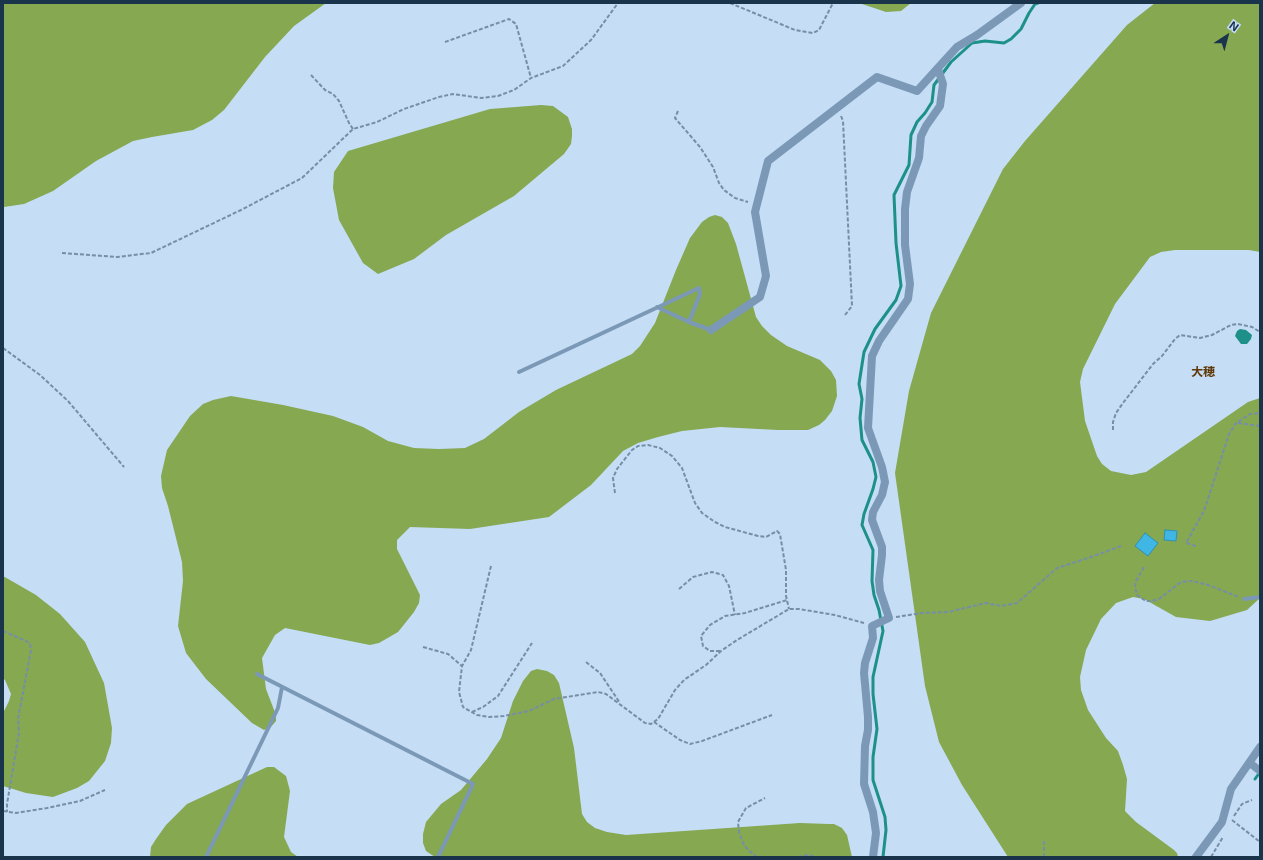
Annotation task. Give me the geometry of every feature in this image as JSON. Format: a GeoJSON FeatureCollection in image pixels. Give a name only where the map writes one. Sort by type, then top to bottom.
{"type":"FeatureCollection","features":[{"type":"Feature","properties":{"kind":"street"},"geometry":{"type":"LineString","coordinates":[[711,330],[760,297],[766,276],[755,212],[768,161],[877,77],[917,91],[956,47],[977,35],[1021,3]]}},
{"type":"Feature","properties":{"kind":"street"},"geometry":{"type":"LineString","coordinates":[[873,857],[876,833],[873,812],[864,784],[865,746],[868,730],[868,717],[864,673],[865,663],[873,638],[872,626],[889,618],[880,591],[879,580],[882,547],[872,520],[873,512],[882,495],[885,482],[882,467],[868,428],[872,356],[879,341],[908,299],[910,284],[906,245],[905,209],[907,192],[919,158],[921,136],[940,106],[943,84],[938,69]]}},
{"type":"Feature","properties":{"kind":"street"},"geometry":{"type":"LineString","coordinates":[[1196,857],[1222,822],[1231,790],[1260,747]]}},
{"type":"Feature","properties":{"kind":"street"},"geometry":{"type":"LineString","coordinates":[[1250,763],[1260,771]]}},
{"type":"Feature","properties":{"kind":"lane"},"geometry":{"type":"LineString","coordinates":[[519,372],[699,288],[700,294],[689,322]]}},
{"type":"Feature","properties":{"kind":"lane"},"geometry":{"type":"LineString","coordinates":[[657,307],[689,322],[711,330]]}},
{"type":"Feature","properties":{"kind":"lane"},"geometry":{"type":"LineString","coordinates":[[1244,599],[1260,597]]}},
{"type":"Feature","properties":{"kind":"lane"},"geometry":{"type":"LineString","coordinates":[[257,674],[473,784],[438,857]]}},
{"type":"Feature","properties":{"kind":"lane"},"geometry":{"type":"LineString","coordinates":[[206,857],[278,708],[282,687]]}},
{"type":"Feature","properties":{"kind":"path"},"geometry":{"type":"LineString","coordinates":[[62,253],[117,257],[151,253],[302,178],[354,128],[377,122],[404,109],[439,97],[453,94],[481,98],[498,96],[514,90],[531,78],[563,66],[591,40],[618,3]]}},
{"type":"Feature","properties":{"kind":"path"},"geometry":{"type":"LineString","coordinates":[[730,3],[795,30],[813,33],[819,30],[833,3]]}},
{"type":"Feature","properties":{"kind":"path"},"geometry":{"type":"LineString","coordinates":[[445,42],[509,19],[516,24],[531,78]]}},
{"type":"Feature","properties":{"kind":"path"},"geometry":{"type":"LineString","coordinates":[[311,75],[325,90],[333,94],[349,123],[354,128]]}},
{"type":"Feature","properties":{"kind":"path"},"geometry":{"type":"LineString","coordinates":[[837,109],[843,121],[852,306],[845,315]]}},
{"type":"Feature","properties":{"kind":"path"},"geometry":{"type":"LineString","coordinates":[[678,111],[675,118],[700,147],[713,167],[719,183],[724,190],[735,198],[744,202],[757,202]]}},
{"type":"Feature","properties":{"kind":"path"},"geometry":{"type":"LineString","coordinates":[[1113,430],[1113,422],[1116,413],[1153,364],[1162,356],[1180,334],[1200,338],[1212,335],[1223,328],[1238,324],[1252,327],[1260,332]]}},
{"type":"Feature","properties":{"kind":"path"},"geometry":{"type":"LineString","coordinates":[[3,348],[40,375],[68,401],[124,466]]}},
{"type":"Feature","properties":{"kind":"path"},"geometry":{"type":"LineString","coordinates":[[1196,546],[1186,543],[1204,511],[1228,434],[1236,423],[1250,414],[1260,413]]}},
{"type":"Feature","properties":{"kind":"path"},"geometry":{"type":"LineString","coordinates":[[1236,423],[1260,426]]}},
{"type":"Feature","properties":{"kind":"path"},"geometry":{"type":"LineString","coordinates":[[615,493],[613,478],[617,469],[632,450],[638,446],[648,445],[660,448],[672,456],[682,468],[695,503],[702,513],[725,527],[758,536],[766,537],[777,531],[780,534],[786,570],[787,600],[789,609]]}},
{"type":"Feature","properties":{"kind":"path"},"geometry":{"type":"LineString","coordinates":[[889,618],[922,613],[948,612],[986,603],[1002,606],[1017,602],[1057,568],[1121,546]]}},
{"type":"Feature","properties":{"kind":"path"},"geometry":{"type":"LineString","coordinates":[[491,566],[471,650],[462,666],[459,692],[463,707],[477,715],[489,717],[504,716],[529,711],[554,699],[598,692],[606,694],[645,723],[651,724],[658,719],[675,690],[684,680],[706,665],[721,651],[789,609],[799,609],[835,615],[872,626]]}},
{"type":"Feature","properties":{"kind":"path"},"geometry":{"type":"LineString","coordinates":[[1144,567],[1136,581],[1135,586],[1137,595],[1146,601],[1159,599],[1181,582],[1192,581],[1208,585],[1232,596],[1244,599]]}},
{"type":"Feature","properties":{"kind":"path"},"geometry":{"type":"LineString","coordinates":[[679,589],[693,577],[712,572],[723,575],[729,586],[735,615]]}},
{"type":"Feature","properties":{"kind":"path"},"geometry":{"type":"LineString","coordinates":[[721,651],[710,650],[703,646],[700,636],[710,625],[725,616],[745,613],[787,600]]}},
{"type":"Feature","properties":{"kind":"path"},"geometry":{"type":"LineString","coordinates":[[3,632],[26,641],[30,644],[31,650],[18,719],[19,733],[7,804],[7,812]]}},
{"type":"Feature","properties":{"kind":"path"},"geometry":{"type":"LineString","coordinates":[[472,712],[483,707],[498,696],[532,643]]}},
{"type":"Feature","properties":{"kind":"path"},"geometry":{"type":"LineString","coordinates":[[423,647],[448,654],[462,666]]}},
{"type":"Feature","properties":{"kind":"path"},"geometry":{"type":"LineString","coordinates":[[586,662],[600,673],[620,704]]}},
{"type":"Feature","properties":{"kind":"path"},"geometry":{"type":"LineString","coordinates":[[654,722],[680,740],[690,744],[772,715]]}},
{"type":"Feature","properties":{"kind":"path"},"geometry":{"type":"LineString","coordinates":[[3,811],[16,813],[80,801],[105,790]]}},
{"type":"Feature","properties":{"kind":"path"},"geometry":{"type":"LineString","coordinates":[[757,857],[748,850],[743,843],[739,832],[738,822],[746,808],[765,798]]}},
{"type":"Feature","properties":{"kind":"path"},"geometry":{"type":"LineString","coordinates":[[1232,820],[1260,842]]}},
{"type":"Feature","properties":{"kind":"path"},"geometry":{"type":"LineString","coordinates":[[1044,839],[1044,857]]}},
{"type":"Feature","properties":{"kind":"path"},"geometry":{"type":"LineString","coordinates":[[798,857],[808,855],[816,857]]}},
{"type":"Feature","properties":{"kind":"shaded area"},"geometry":{"type":"Polygon","coordinates":[[[3,3],[326,3],[294,26],[265,57],[224,110],[212,120],[193,130],[133,141],[96,161],[53,191],[24,204],[4,207],[3,3]]]}},
{"type":"Feature","properties":{"kind":"shaded area"},"geometry":{"type":"Polygon","coordinates":[[[859,3],[911,3],[901,11],[886,12],[859,3]]]}},
{"type":"Feature","properties":{"kind":"shaded area"},"geometry":{"type":"Polygon","coordinates":[[[1155,3],[1260,3],[1260,252],[1249,250],[1175,250],[1161,252],[1150,257],[1115,304],[1083,369],[1080,382],[1085,421],[1097,456],[1102,464],[1111,471],[1131,475],[1146,472],[1248,402],[1260,398],[1260,598],[1247,610],[1210,621],[1176,617],[1144,599],[1133,597],[1116,603],[1101,619],[1086,650],[1080,677],[1081,690],[1088,710],[1106,738],[1118,751],[1127,779],[1125,811],[1136,822],[1174,850],[1178,857],[1008,857],[962,785],[939,742],[925,686],[895,473],[909,391],[931,313],[1003,169],[1025,141],[1127,25],[1155,3]]]}},
{"type":"Feature","properties":{"kind":"shaded area"},"geometry":{"type":"Polygon","coordinates":[[[541,105],[553,106],[568,117],[572,129],[572,136],[571,144],[564,154],[514,196],[446,235],[414,259],[378,274],[363,263],[339,220],[333,188],[334,172],[348,151],[490,109],[541,105]]]}},
{"type":"Feature","properties":{"kind":"shaded area"},"geometry":{"type":"Polygon","coordinates":[[[715,215],[722,217],[728,223],[736,244],[756,317],[762,326],[771,335],[787,346],[820,360],[831,371],[836,380],[837,396],[832,411],[825,420],[819,425],[808,430],[720,427],[682,431],[658,437],[638,443],[623,451],[591,485],[549,517],[470,529],[410,527],[397,540],[397,549],[420,595],[419,603],[414,612],[398,632],[379,643],[370,645],[285,628],[275,635],[262,658],[266,689],[276,715],[276,721],[270,728],[264,730],[252,723],[206,679],[186,653],[178,626],[183,581],[182,562],[162,488],[161,476],[167,450],[190,416],[203,404],[231,396],[333,416],[363,427],[388,441],[414,448],[465,448],[484,439],[519,412],[556,390],[632,354],[640,346],[655,323],[690,238],[702,222],[715,215]]]}},
{"type":"Feature","properties":{"kind":"shaded area"},"geometry":{"type":"Polygon","coordinates":[[[1240,329],[1246,330],[1252,335],[1247,344],[1241,344],[1235,336],[1237,331],[1240,329]]]}},
{"type":"Feature","properties":{"kind":"shaded area"},"geometry":{"type":"Polygon","coordinates":[[[3,576],[36,595],[60,614],[85,642],[104,683],[112,728],[111,743],[105,761],[89,781],[77,788],[53,797],[26,793],[3,786],[3,713],[11,694],[3,678],[3,576]]]}},
{"type":"Feature","properties":{"kind":"shaded area"},"geometry":{"type":"Polygon","coordinates":[[[537,669],[547,671],[554,675],[559,683],[574,748],[582,814],[587,822],[595,828],[607,832],[626,835],[800,823],[834,824],[842,828],[847,835],[852,857],[435,857],[426,851],[423,843],[423,834],[426,822],[441,804],[461,790],[487,759],[501,738],[513,701],[523,681],[531,671],[537,669]]]}},
{"type":"Feature","properties":{"kind":"shaded area"},"geometry":{"type":"Polygon","coordinates":[[[267,767],[274,767],[286,776],[290,791],[284,837],[291,852],[298,857],[150,857],[151,847],[156,839],[166,825],[187,804],[267,767]]]}},
{"type":"Feature","properties":{"kind":"building"},"geometry":{"type":"Polygon","coordinates":[[[1165,530],[1177,531],[1176,541],[1164,540],[1165,530]]]}},
{"type":"Feature","properties":{"kind":"building"},"geometry":{"type":"Polygon","coordinates":[[[1145,533],[1158,543],[1148,556],[1135,546],[1145,533]]]}},
{"type":"Feature","properties":{"kind":"waterway"},"geometry":{"type":"LineString","coordinates":[[883,857],[886,830],[885,817],[873,780],[873,757],[877,729],[873,694],[873,677],[883,631],[872,581],[873,550],[862,525],[876,477],[873,462],[862,440],[860,418],[862,399],[859,384],[864,352],[875,329],[896,300],[901,286],[896,243],[894,195],[909,165],[911,135],[917,122],[932,102],[934,85],[951,62],[972,43],[985,41],[1004,43],[1011,39],[1021,29],[1029,13],[1035,4],[1038,3]]}},
{"type":"Feature","properties":{"kind":"waterway"},"geometry":{"type":"LineString","coordinates":[[1255,779],[1260,772]]}},
{"type":"Feature","properties":{"kind":"district","name":"大穂"},"geometry":{"type":"Point","coordinates":[1203,372]}}]}
